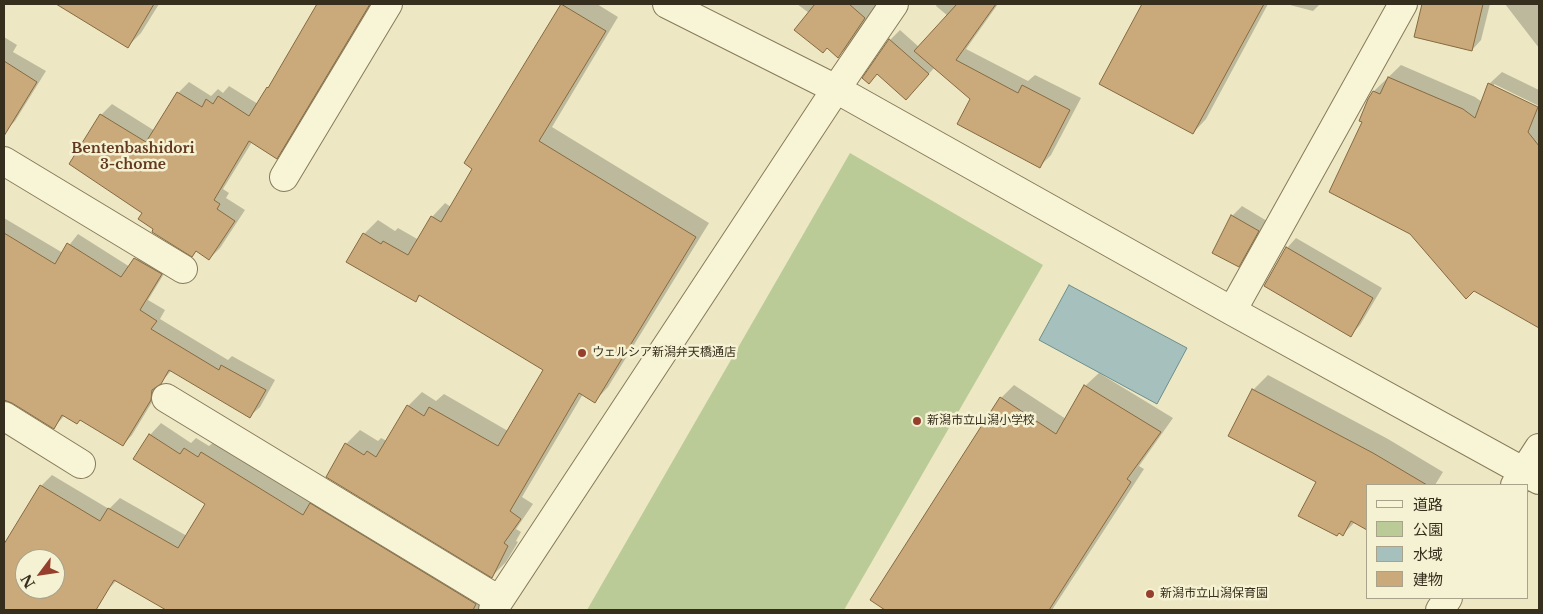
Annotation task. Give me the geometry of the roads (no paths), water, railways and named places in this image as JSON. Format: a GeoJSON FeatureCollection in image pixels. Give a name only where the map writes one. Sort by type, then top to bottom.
{"type":"FeatureCollection","features":[{"type":"Feature","properties":{"kind":"street"},"geometry":{"type":"LineString","coordinates":[[284,178],[388,4]]}},
{"type":"Feature","properties":{"kind":"street"},"geometry":{"type":"LineString","coordinates":[[667,4],[836,89],[1232,311],[1526,479],[1539,448]]}},
{"type":"Feature","properties":{"kind":"street"},"geometry":{"type":"LineString","coordinates":[[166,398],[496,605],[894,4]]}},
{"type":"Feature","properties":{"kind":"street"},"geometry":{"type":"LineString","coordinates":[[1232,311],[1403,4]]}},
{"type":"Feature","properties":{"kind":"street"},"geometry":{"type":"LineString","coordinates":[[4,161],[183,269]]}},
{"type":"Feature","properties":{"kind":"street"},"geometry":{"type":"LineString","coordinates":[[4,416],[81,464]]}},
{"type":"Feature","properties":{"kind":"street"},"geometry":{"type":"LineString","coordinates":[[1440,610],[1447,599]]}},
{"type":"Feature","properties":{"kind":"water"},"geometry":{"type":"Polygon","coordinates":[[[1069,285],[1187,348],[1157,404],[1039,340],[1069,285]]]}},
{"type":"Feature","properties":{"kind":"place","name":"ウェルシア新潟弁天橋通店"},"geometry":{"type":"Point","coordinates":[582,353]}},
{"type":"Feature","properties":{"kind":"place","name":"新潟市立山潟小学校"},"geometry":{"type":"Point","coordinates":[917,421]}},
{"type":"Feature","properties":{"kind":"place","name":"新潟市立山潟保育園"},"geometry":{"type":"Point","coordinates":[1150,594]}},
{"type":"Feature","properties":{"kind":"district","name":"Bentenbashidori 3-chome"},"geometry":{"type":"Point","coordinates":[133,158]}}]}
